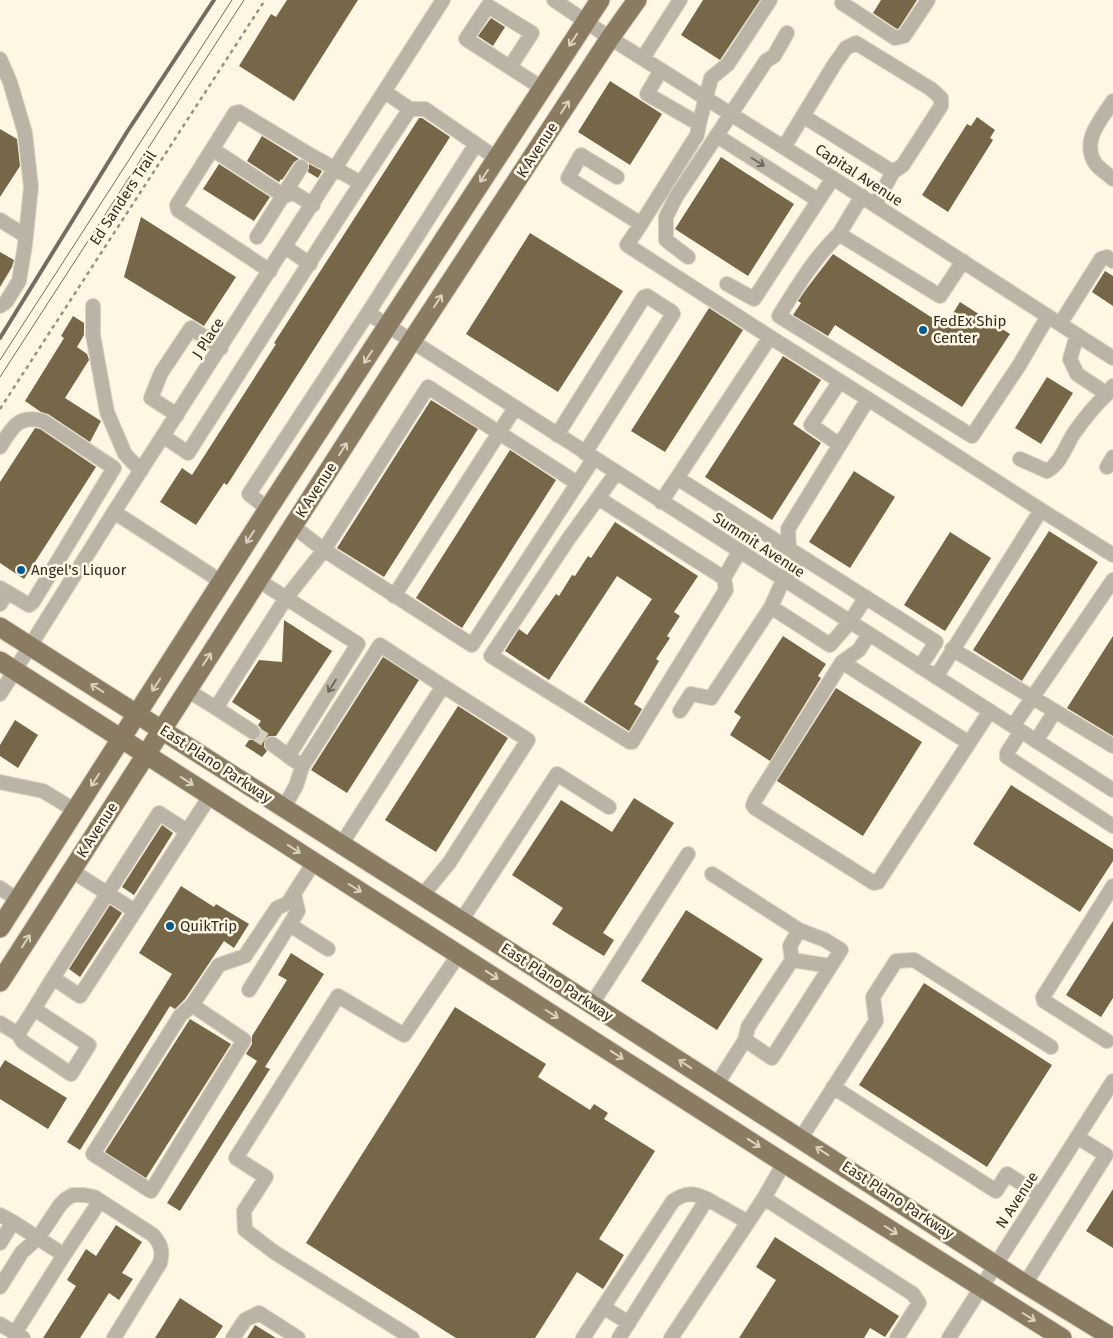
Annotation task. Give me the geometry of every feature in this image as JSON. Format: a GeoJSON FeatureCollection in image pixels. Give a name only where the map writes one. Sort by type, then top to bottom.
{"type":"FeatureCollection","features":[{"type":"Feature","properties":{"kind":"main road","name":"K Avenue"},"geometry":{"type":"LineString","coordinates":[[0,928],[268,509],[600,0]]}},
{"type":"Feature","properties":{"kind":"main road","name":"K Avenue"},"geometry":{"type":"LineString","coordinates":[[0,982],[412,342],[610,38],[637,0]]}},
{"type":"Feature","properties":{"kind":"main road"},"geometry":{"type":"LineString","coordinates":[[268,509],[293,526]]}},
{"type":"Feature","properties":{"kind":"main road","name":"East Plano Parkway"},"geometry":{"type":"LineString","coordinates":[[0,627],[1113,1338]]}},
{"type":"Feature","properties":{"kind":"main road","name":"East Plano Parkway"},"geometry":{"type":"LineString","coordinates":[[8,666],[1056,1336]]}},
{"type":"Feature","properties":{"kind":"main road"},"geometry":{"type":"LineString","coordinates":[[314,862],[341,845]]}},
{"type":"Feature","properties":{"kind":"main road"},"geometry":{"type":"LineString","coordinates":[[459,954],[461,921]]}},
{"type":"Feature","properties":{"kind":"main road"},"geometry":{"type":"LineString","coordinates":[[576,1029],[592,1004]]}},
{"type":"Feature","properties":{"kind":"main road"},"geometry":{"type":"LineString","coordinates":[[784,1162],[801,1138]]}},
{"type":"Feature","properties":{"kind":"street","name":"J Place"},"geometry":{"type":"LineString","coordinates":[[0,694],[8,666],[30,646],[443,0]]}},
{"type":"Feature","properties":{"kind":"street","name":"Capital Avenue"},"geometry":{"type":"LineString","coordinates":[[554,0],[610,38],[862,196],[1113,358]]}},
{"type":"Feature","properties":{"kind":"street"},"geometry":{"type":"LineString","coordinates":[[643,58],[680,0]]}},
{"type":"Feature","properties":{"kind":"street"},"geometry":{"type":"LineString","coordinates":[[770,0],[728,64],[711,78],[697,135],[627,245],[1113,555]]}},
{"type":"Feature","properties":{"kind":"street"},"geometry":{"type":"LineString","coordinates":[[844,0],[842,3],[895,38],[904,36],[928,0]]}},
{"type":"Feature","properties":{"kind":"street"},"geometry":{"type":"LineString","coordinates":[[510,67],[532,33],[488,6],[466,39],[542,88]]}},
{"type":"Feature","properties":{"kind":"street"},"geometry":{"type":"LineString","coordinates":[[688,257],[666,240],[666,217],[676,197],[766,61],[774,56],[787,33]]}},
{"type":"Feature","properties":{"kind":"street"},"geometry":{"type":"LineString","coordinates":[[784,147],[838,59],[846,48],[856,43],[931,89],[941,98],[940,106],[903,164],[893,172],[875,205]]}},
{"type":"Feature","properties":{"kind":"street"},"geometry":{"type":"LineString","coordinates":[[0,59],[10,82],[25,133],[31,187],[19,281],[6,302],[0,306]]}},
{"type":"Feature","properties":{"kind":"street"},"geometry":{"type":"LineString","coordinates":[[661,70],[647,94],[699,124]]}},
{"type":"Feature","properties":{"kind":"street"},"geometry":{"type":"LineString","coordinates":[[385,92],[410,108],[425,109],[496,158]]}},
{"type":"Feature","properties":{"kind":"street"},"geometry":{"type":"LineString","coordinates":[[1113,101],[1091,136],[1090,147],[1095,163],[1113,179]]}},
{"type":"Feature","properties":{"kind":"street"},"geometry":{"type":"LineString","coordinates":[[163,436],[188,453],[410,108]]}},
{"type":"Feature","properties":{"kind":"street"},"geometry":{"type":"LineString","coordinates":[[270,272],[178,210],[177,205],[235,113],[239,112],[305,160],[335,170],[361,182]]}},
{"type":"Feature","properties":{"kind":"street"},"geometry":{"type":"LineString","coordinates":[[803,116],[893,172]]}},
{"type":"Feature","properties":{"kind":"street"},"geometry":{"type":"LineString","coordinates":[[717,136],[818,200]]}},
{"type":"Feature","properties":{"kind":"street"},"geometry":{"type":"LineString","coordinates":[[268,509],[248,494],[368,313],[476,144]]}},
{"type":"Feature","properties":{"kind":"street"},"geometry":{"type":"LineString","coordinates":[[212,149],[284,196],[294,194],[313,205]]}},
{"type":"Feature","properties":{"kind":"street"},"geometry":{"type":"LineString","coordinates":[[617,177],[581,155],[568,178],[641,224]]}},
{"type":"Feature","properties":{"kind":"street"},"geometry":{"type":"LineString","coordinates":[[257,237],[305,160]]}},
{"type":"Feature","properties":{"kind":"street"},"geometry":{"type":"LineString","coordinates":[[727,284],[754,299],[833,178]]}},
{"type":"Feature","properties":{"kind":"street"},"geometry":{"type":"LineString","coordinates":[[862,196],[839,234],[807,271],[779,316],[972,436],[1020,364],[1048,316]]}},
{"type":"Feature","properties":{"kind":"street"},"geometry":{"type":"LineString","coordinates":[[0,220],[26,236]]}},
{"type":"Feature","properties":{"kind":"street"},"geometry":{"type":"LineString","coordinates":[[839,234],[940,296],[963,261]]}},
{"type":"Feature","properties":{"kind":"street"},"geometry":{"type":"LineString","coordinates":[[285,247],[310,264]]}},
{"type":"Feature","properties":{"kind":"street"},"geometry":{"type":"LineString","coordinates":[[1060,324],[1101,259],[1107,258],[1113,261]]}},
{"type":"Feature","properties":{"kind":"street"},"geometry":{"type":"LineString","coordinates":[[293,526],[324,550],[472,645],[577,483],[589,456],[673,314],[672,312],[647,296],[644,297],[557,435]]}},
{"type":"Feature","properties":{"kind":"street"},"geometry":{"type":"LineString","coordinates":[[92,306],[93,335],[107,412],[125,454],[141,471]]}},
{"type":"Feature","properties":{"kind":"street","name":"Summit Avenue"},"geometry":{"type":"LineString","coordinates":[[368,313],[1036,741],[1112,786]]}},
{"type":"Feature","properties":{"kind":"street"},"geometry":{"type":"LineString","coordinates":[[177,415],[151,398],[166,366],[191,328],[221,348]]}},
{"type":"Feature","properties":{"kind":"street"},"geometry":{"type":"LineString","coordinates":[[1020,459],[1047,471],[1056,466],[1072,436],[1092,408],[1110,390],[1078,374],[1072,365],[1070,359],[1077,335]]}},
{"type":"Feature","properties":{"kind":"street"},"geometry":{"type":"LineString","coordinates":[[661,502],[770,336]]}},
{"type":"Feature","properties":{"kind":"street"},"geometry":{"type":"LineString","coordinates":[[840,381],[811,425],[840,445]]}},
{"type":"Feature","properties":{"kind":"street"},"geometry":{"type":"LineString","coordinates":[[322,382],[343,396]]}},
{"type":"Feature","properties":{"kind":"street"},"geometry":{"type":"LineString","coordinates":[[216,708],[286,598],[324,550],[428,386],[577,483]]}},
{"type":"Feature","properties":{"kind":"street"},"geometry":{"type":"LineString","coordinates":[[680,711],[691,694],[711,698],[771,607],[794,552],[788,529],[868,399]]}},
{"type":"Feature","properties":{"kind":"street"},"geometry":{"type":"LineString","coordinates":[[394,596],[515,408]]}},
{"type":"Feature","properties":{"kind":"street"},"geometry":{"type":"LineString","coordinates":[[0,446],[13,426],[23,420],[32,418],[43,421],[114,468],[29,605],[2,595]]}},
{"type":"Feature","properties":{"kind":"street"},"geometry":{"type":"LineString","coordinates":[[616,473],[567,541],[491,656],[526,679],[632,742],[726,590],[724,578],[739,552]]}},
{"type":"Feature","properties":{"kind":"street"},"geometry":{"type":"LineString","coordinates":[[678,478],[936,642],[920,667]]}},
{"type":"Feature","properties":{"kind":"street"},"geometry":{"type":"LineString","coordinates":[[105,482],[126,495]]}},
{"type":"Feature","properties":{"kind":"street"},"geometry":{"type":"LineString","coordinates":[[598,498],[724,578]]}},
{"type":"Feature","properties":{"kind":"street"},"geometry":{"type":"LineString","coordinates":[[936,677],[1041,510]]}},
{"type":"Feature","properties":{"kind":"street"},"geometry":{"type":"LineString","coordinates":[[114,512],[222,582]]}},
{"type":"Feature","properties":{"kind":"street"},"geometry":{"type":"LineString","coordinates":[[258,580],[358,644],[289,755]]}},
{"type":"Feature","properties":{"kind":"street"},"geometry":{"type":"LineString","coordinates":[[1113,580],[1034,697],[1017,728],[1007,754],[1007,757],[1113,826]]}},
{"type":"Feature","properties":{"kind":"street"},"geometry":{"type":"LineString","coordinates":[[36,596],[54,608]]}},
{"type":"Feature","properties":{"kind":"street"},"geometry":{"type":"LineString","coordinates":[[771,607],[830,645],[850,622],[866,597]]}},
{"type":"Feature","properties":{"kind":"street"},"geometry":{"type":"LineString","coordinates":[[869,634],[859,650],[842,662],[755,800],[753,804],[755,808],[874,883],[878,882],[990,711]]}},
{"type":"Feature","properties":{"kind":"street"},"geometry":{"type":"LineString","coordinates":[[284,807],[296,786],[302,767],[380,645],[528,740],[449,863],[422,896]]}},
{"type":"Feature","properties":{"kind":"street"},"geometry":{"type":"LineString","coordinates":[[952,649],[1113,746]]}},
{"type":"Feature","properties":{"kind":"street"},"geometry":{"type":"LineString","coordinates":[[842,662],[969,743]]}},
{"type":"Feature","properties":{"kind":"street"},"geometry":{"type":"LineString","coordinates":[[341,845],[443,686]]}},
{"type":"Feature","properties":{"kind":"street"},"geometry":{"type":"LineString","coordinates":[[187,690],[253,732]]}},
{"type":"Feature","properties":{"kind":"street"},"geometry":{"type":"LineString","coordinates":[[1036,741],[1055,711]]}},
{"type":"Feature","properties":{"kind":"street"},"geometry":{"type":"LineString","coordinates":[[272,744],[289,755],[302,767]]}},
{"type":"Feature","properties":{"kind":"street"},"geometry":{"type":"LineString","coordinates":[[461,921],[557,774],[609,807]]}},
{"type":"Feature","properties":{"kind":"street"},"geometry":{"type":"LineString","coordinates":[[0,782],[43,791],[76,810]]}},
{"type":"Feature","properties":{"kind":"street"},"geometry":{"type":"LineString","coordinates":[[53,978],[80,996],[210,796]]}},
{"type":"Feature","properties":{"kind":"street"},"geometry":{"type":"LineString","coordinates":[[18,1034],[159,813],[187,831]]}},
{"type":"Feature","properties":{"kind":"street"},"geometry":{"type":"LineString","coordinates":[[592,1004],[688,854]]}},
{"type":"Feature","properties":{"kind":"street"},"geometry":{"type":"LineString","coordinates":[[192,1005],[244,1040],[152,1191],[93,1154],[180,1016],[192,1005],[219,966],[245,956],[277,908],[288,903],[314,862]]}},
{"type":"Feature","properties":{"kind":"street"},"geometry":{"type":"LineString","coordinates":[[72,870],[135,911]]}},
{"type":"Feature","properties":{"kind":"street"},"geometry":{"type":"LineString","coordinates":[[712,874],[799,930],[825,940],[841,950],[772,1058],[745,1040]]}},
{"type":"Feature","properties":{"kind":"street"},"geometry":{"type":"LineString","coordinates":[[1111,1040],[1044,1001],[1044,997],[1113,886]]}},
{"type":"Feature","properties":{"kind":"street"},"geometry":{"type":"LineString","coordinates":[[0,888],[18,900]]}},
{"type":"Feature","properties":{"kind":"street"},"geometry":{"type":"LineString","coordinates":[[249,990],[298,911],[294,894]]}},
{"type":"Feature","properties":{"kind":"street"},"geometry":{"type":"LineString","coordinates":[[290,925],[328,949]]}},
{"type":"Feature","properties":{"kind":"street"},"geometry":{"type":"LineString","coordinates":[[717,1084],[745,1040],[748,1027],[792,960],[790,946],[799,930]]}},
{"type":"Feature","properties":{"kind":"street"},"geometry":{"type":"LineString","coordinates":[[412,1338],[274,1252],[245,1230],[244,1211],[266,1178],[236,1158],[338,996],[404,1035],[459,954]]}},
{"type":"Feature","properties":{"kind":"street"},"geometry":{"type":"LineString","coordinates":[[792,960],[830,966]]}},
{"type":"Feature","properties":{"kind":"street"},"geometry":{"type":"LineString","coordinates":[[801,1138],[876,1021],[873,997],[896,961],[914,960],[1051,1047]]}},
{"type":"Feature","properties":{"kind":"street"},"geometry":{"type":"LineString","coordinates":[[0,1023],[18,1034],[23,1042],[71,1074],[89,1045],[34,1009]]}},
{"type":"Feature","properties":{"kind":"street","name":"N Avenue"},"geometry":{"type":"LineString","coordinates":[[949,1338],[995,1263],[1113,1081]]}},
{"type":"Feature","properties":{"kind":"street"},"geometry":{"type":"LineString","coordinates":[[833,1087],[996,1191],[1007,1174],[1040,1195]]}},
{"type":"Feature","properties":{"kind":"street"},"geometry":{"type":"LineString","coordinates":[[1026,1284],[1106,1155],[1077,1137]]}},
{"type":"Feature","properties":{"kind":"street"},"geometry":{"type":"LineString","coordinates":[[671,1338],[764,1198],[784,1162]]}},
{"type":"Feature","properties":{"kind":"street"},"geometry":{"type":"LineString","coordinates":[[583,1338],[673,1201],[681,1195],[691,1193],[707,1199],[748,1222]]}},
{"type":"Feature","properties":{"kind":"street"},"geometry":{"type":"LineString","coordinates":[[0,1287],[22,1252],[38,1238],[66,1199],[73,1195],[94,1197],[153,1235],[159,1242],[162,1253],[160,1263],[114,1338]]}},
{"type":"Feature","properties":{"kind":"street"},"geometry":{"type":"LineString","coordinates":[[764,1198],[913,1294],[919,1303],[897,1338]]}},
{"type":"Feature","properties":{"kind":"street"},"geometry":{"type":"LineString","coordinates":[[620,1338],[707,1199]]}},
{"type":"Feature","properties":{"kind":"street"},"geometry":{"type":"LineString","coordinates":[[0,1324],[19,1336],[64,1255],[100,1201]]}},
{"type":"Feature","properties":{"kind":"street"},"geometry":{"type":"LineString","coordinates":[[0,1215],[64,1255]]}},
{"type":"Feature","properties":{"kind":"street"},"geometry":{"type":"LineString","coordinates":[[0,1243],[13,1222]]}},
{"type":"Feature","properties":{"kind":"street"},"geometry":{"type":"LineString","coordinates":[[603,1307],[629,1323]]}},
{"type":"Feature","properties":{"kind":"street"},"geometry":{"type":"LineString","coordinates":[[233,1338],[245,1320],[259,1313],[298,1338]]}},
{"type":"Feature","properties":{"kind":"path","name":"Ed Sanders Trail"},"geometry":{"type":"LineString","coordinates":[[0,409],[265,0]]}},
{"type":"Feature","properties":{"kind":"building"},"geometry":{"type":"Polygon","coordinates":[[[287,0],[358,0],[294,101],[239,66],[271,14],[276,17],[287,0]]]}},
{"type":"Feature","properties":{"kind":"building"},"geometry":{"type":"Polygon","coordinates":[[[703,0],[760,0],[720,60],[681,35],[703,0]]]}},
{"type":"Feature","properties":{"kind":"building"},"geometry":{"type":"Polygon","coordinates":[[[881,0],[917,0],[897,29],[873,13],[881,0]]]}},
{"type":"Feature","properties":{"kind":"building"},"geometry":{"type":"Polygon","coordinates":[[[491,18],[505,27],[493,46],[478,36],[491,18]]]}},
{"type":"Feature","properties":{"kind":"building"},"geometry":{"type":"Polygon","coordinates":[[[610,81],[662,114],[630,165],[578,132],[610,81]]]}},
{"type":"Feature","properties":{"kind":"building"},"geometry":{"type":"Polygon","coordinates":[[[977,117],[995,130],[990,138],[993,140],[948,212],[922,195],[967,124],[971,126],[977,117]]]}},
{"type":"Feature","properties":{"kind":"building"},"geometry":{"type":"Polygon","coordinates":[[[419,118],[422,118],[450,137],[227,485],[224,483],[196,525],[160,502],[182,468],[192,475],[276,344],[274,343],[419,118]]]}},
{"type":"Feature","properties":{"kind":"building"},"geometry":{"type":"Polygon","coordinates":[[[0,129],[17,139],[20,166],[0,197],[0,129]]]}},
{"type":"Feature","properties":{"kind":"building"},"geometry":{"type":"Polygon","coordinates":[[[262,136],[299,159],[294,162],[279,182],[247,161],[262,136]]]}},
{"type":"Feature","properties":{"kind":"building"},"geometry":{"type":"Polygon","coordinates":[[[721,157],[794,204],[748,276],[675,229],[721,157]]]}},
{"type":"Feature","properties":{"kind":"building"},"geometry":{"type":"Polygon","coordinates":[[[219,164],[270,197],[254,221],[203,189],[219,164]]]}},
{"type":"Feature","properties":{"kind":"building"},"geometry":{"type":"Polygon","coordinates":[[[309,164],[322,171],[318,178],[308,172],[309,164]]]}},
{"type":"Feature","properties":{"kind":"building"},"geometry":{"type":"Polygon","coordinates":[[[141,217],[236,277],[204,326],[124,277],[141,217]]]}},
{"type":"Feature","properties":{"kind":"building"},"geometry":{"type":"Polygon","coordinates":[[[530,233],[623,291],[558,392],[466,334],[530,233]]]}},
{"type":"Feature","properties":{"kind":"building"},"geometry":{"type":"Polygon","coordinates":[[[0,252],[14,260],[0,287],[0,252]]]}},
{"type":"Feature","properties":{"kind":"building","name":"FedEx Ship Center"},"geometry":{"type":"Polygon","coordinates":[[[833,254],[945,326],[960,302],[1010,334],[962,407],[835,325],[828,336],[793,315],[801,303],[798,301],[833,254]]]}},
{"type":"Feature","properties":{"kind":"building"},"geometry":{"type":"Polygon","coordinates":[[[1105,271],[1113,276],[1113,306],[1092,292],[1105,271]]]}},
{"type":"Feature","properties":{"kind":"building"},"geometry":{"type":"Polygon","coordinates":[[[709,308],[743,330],[665,452],[631,431],[709,308]]]}},
{"type":"Feature","properties":{"kind":"building"},"geometry":{"type":"Polygon","coordinates":[[[73,316],[84,323],[84,335],[77,347],[87,354],[89,360],[65,398],[101,421],[90,442],[25,401],[64,338],[61,336],[73,316]]]}},
{"type":"Feature","properties":{"kind":"building"},"geometry":{"type":"Polygon","coordinates":[[[783,356],[821,380],[793,424],[821,443],[772,520],[705,477],[783,356]]]}},
{"type":"Feature","properties":{"kind":"building"},"geometry":{"type":"Polygon","coordinates":[[[1047,377],[1073,393],[1041,444],[1015,428],[1047,377]]]}},
{"type":"Feature","properties":{"kind":"building"},"geometry":{"type":"Polygon","coordinates":[[[431,400],[478,429],[384,577],[337,548],[431,400]]]}},
{"type":"Feature","properties":{"kind":"building"},"geometry":{"type":"Polygon","coordinates":[[[35,428],[40,429],[96,467],[24,579],[0,563],[0,482],[35,428]]]}},
{"type":"Feature","properties":{"kind":"building"},"geometry":{"type":"Polygon","coordinates":[[[510,450],[556,480],[462,628],[416,598],[510,450]]]}},
{"type":"Feature","properties":{"kind":"building"},"geometry":{"type":"Polygon","coordinates":[[[854,471],[895,497],[850,568],[809,542],[854,471]]]}},
{"type":"Feature","properties":{"kind":"building"},"geometry":{"type":"Polygon","coordinates":[[[615,522],[698,576],[674,612],[680,616],[667,636],[670,638],[656,659],[659,661],[634,704],[642,709],[629,731],[584,702],[652,599],[617,576],[549,680],[505,651],[519,629],[527,635],[556,594],[559,596],[572,575],[575,576],[588,556],[591,558],[615,522]]]}},
{"type":"Feature","properties":{"kind":"building"},"geometry":{"type":"Polygon","coordinates":[[[1049,531],[1098,562],[1022,681],[973,650],[1049,531]]]}},
{"type":"Feature","properties":{"kind":"building"},"geometry":{"type":"Polygon","coordinates":[[[950,532],[991,558],[945,631],[904,605],[950,532]]]}},
{"type":"Feature","properties":{"kind":"building"},"geometry":{"type":"Polygon","coordinates":[[[284,620],[332,651],[276,736],[269,736],[265,739],[264,747],[267,751],[262,757],[245,746],[249,740],[257,740],[261,736],[261,728],[258,725],[261,721],[232,702],[259,660],[282,662],[284,620]]]}},
{"type":"Feature","properties":{"kind":"building"},"geometry":{"type":"Polygon","coordinates":[[[783,636],[826,664],[818,676],[821,678],[770,761],[730,735],[741,717],[734,712],[783,636]]]}},
{"type":"Feature","properties":{"kind":"building"},"geometry":{"type":"Polygon","coordinates":[[[1113,636],[1113,736],[1067,708],[1113,636]]]}},
{"type":"Feature","properties":{"kind":"building"},"geometry":{"type":"Polygon","coordinates":[[[383,657],[419,680],[347,793],[311,770],[383,657]]]}},
{"type":"Feature","properties":{"kind":"building"},"geometry":{"type":"Polygon","coordinates":[[[836,688],[922,742],[863,836],[777,781],[836,688]]]}},
{"type":"Feature","properties":{"kind":"building"},"geometry":{"type":"Polygon","coordinates":[[[458,706],[508,738],[436,852],[385,820],[458,706]]]}},
{"type":"Feature","properties":{"kind":"building"},"geometry":{"type":"Polygon","coordinates":[[[15,720],[38,735],[18,768],[0,756],[0,745],[15,720]]]}},
{"type":"Feature","properties":{"kind":"building"},"geometry":{"type":"Polygon","coordinates":[[[1011,785],[1113,849],[1113,861],[1080,912],[973,844],[1011,785]]]}},
{"type":"Feature","properties":{"kind":"building"},"geometry":{"type":"Polygon","coordinates":[[[634,798],[674,823],[603,933],[614,940],[604,956],[552,924],[563,908],[512,875],[561,800],[612,832],[634,798]]]}},
{"type":"Feature","properties":{"kind":"building"},"geometry":{"type":"Polygon","coordinates":[[[162,825],[173,833],[134,895],[122,887],[162,825]]]}},
{"type":"Feature","properties":{"kind":"building"},"geometry":{"type":"Polygon","coordinates":[[[181,886],[214,907],[216,904],[249,924],[234,948],[224,941],[185,999],[175,1009],[170,1006],[80,1150],[67,1142],[172,974],[139,953],[181,886]]]}},
{"type":"Feature","properties":{"kind":"building"},"geometry":{"type":"Polygon","coordinates":[[[110,905],[122,913],[80,977],[69,969],[110,905]]]}},
{"type":"Feature","properties":{"kind":"building"},"geometry":{"type":"Polygon","coordinates":[[[686,910],[763,959],[717,1030],[641,981],[686,910]]]}},
{"type":"Feature","properties":{"kind":"building"},"geometry":{"type":"Polygon","coordinates":[[[1113,921],[1113,998],[1101,1017],[1066,995],[1113,921]]]}},
{"type":"Feature","properties":{"kind":"building"},"geometry":{"type":"Polygon","coordinates":[[[291,953],[324,974],[265,1067],[270,1069],[180,1211],[167,1203],[257,1061],[246,1054],[252,1044],[252,1036],[287,980],[278,975],[291,953]]]}},
{"type":"Feature","properties":{"kind":"building"},"geometry":{"type":"Polygon","coordinates":[[[924,983],[1052,1065],[987,1167],[859,1085],[924,983]]]}},
{"type":"Feature","properties":{"kind":"building"},"geometry":{"type":"Polygon","coordinates":[[[455,1007],[546,1064],[538,1077],[590,1110],[594,1104],[608,1113],[604,1119],[655,1151],[599,1239],[624,1255],[603,1289],[577,1272],[535,1338],[456,1338],[306,1243],[455,1007]]]}},
{"type":"Feature","properties":{"kind":"building"},"geometry":{"type":"Polygon","coordinates":[[[190,1019],[231,1044],[146,1178],[105,1152],[190,1019]]]}},
{"type":"Feature","properties":{"kind":"building"},"geometry":{"type":"Polygon","coordinates":[[[5,1060],[67,1098],[48,1129],[0,1099],[0,1068],[5,1060]]]}},
{"type":"Feature","properties":{"kind":"building"},"geometry":{"type":"Polygon","coordinates":[[[1113,1189],[1113,1248],[1086,1231],[1113,1189]]]}},
{"type":"Feature","properties":{"kind":"building"},"geometry":{"type":"Polygon","coordinates":[[[116,1225],[142,1242],[122,1273],[133,1279],[119,1300],[109,1293],[80,1338],[43,1338],[76,1286],[67,1280],[86,1249],[96,1256],[116,1225]]]}},
{"type":"Feature","properties":{"kind":"building"},"geometry":{"type":"Polygon","coordinates":[[[775,1237],[899,1316],[885,1337],[870,1328],[864,1338],[739,1338],[776,1280],[756,1267],[775,1237]]]}},
{"type":"Feature","properties":{"kind":"building"},"geometry":{"type":"Polygon","coordinates":[[[180,1298],[223,1326],[215,1338],[155,1338],[180,1298]]]}},
{"type":"Feature","properties":{"kind":"building"},"geometry":{"type":"Polygon","coordinates":[[[255,1325],[276,1338],[247,1338],[255,1325]]]}},
{"type":"Feature","properties":{"kind":"tunnel"},"geometry":{"type":"LineString","coordinates":[[253,732],[272,744]]}},
{"type":"Feature","properties":{"kind":"tram line"},"geometry":{"type":"LineString","coordinates":[[0,360],[232,0]]}},
{"type":"Feature","properties":{"kind":"tram line"},"geometry":{"type":"LineString","coordinates":[[0,377],[244,0]]}},
{"type":"Feature","properties":{"kind":"railway"},"geometry":{"type":"LineString","coordinates":[[0,338],[127,132],[214,0]]}},
{"type":"Feature","properties":{"kind":"place","name":"FedEx Ship Center"},"geometry":{"type":"Point","coordinates":[923,330]}},
{"type":"Feature","properties":{"kind":"place","name":"Angel's Liquor"},"geometry":{"type":"Point","coordinates":[21,570]}},
{"type":"Feature","properties":{"kind":"place","name":"QuikTrip"},"geometry":{"type":"Point","coordinates":[170,926]}}]}
